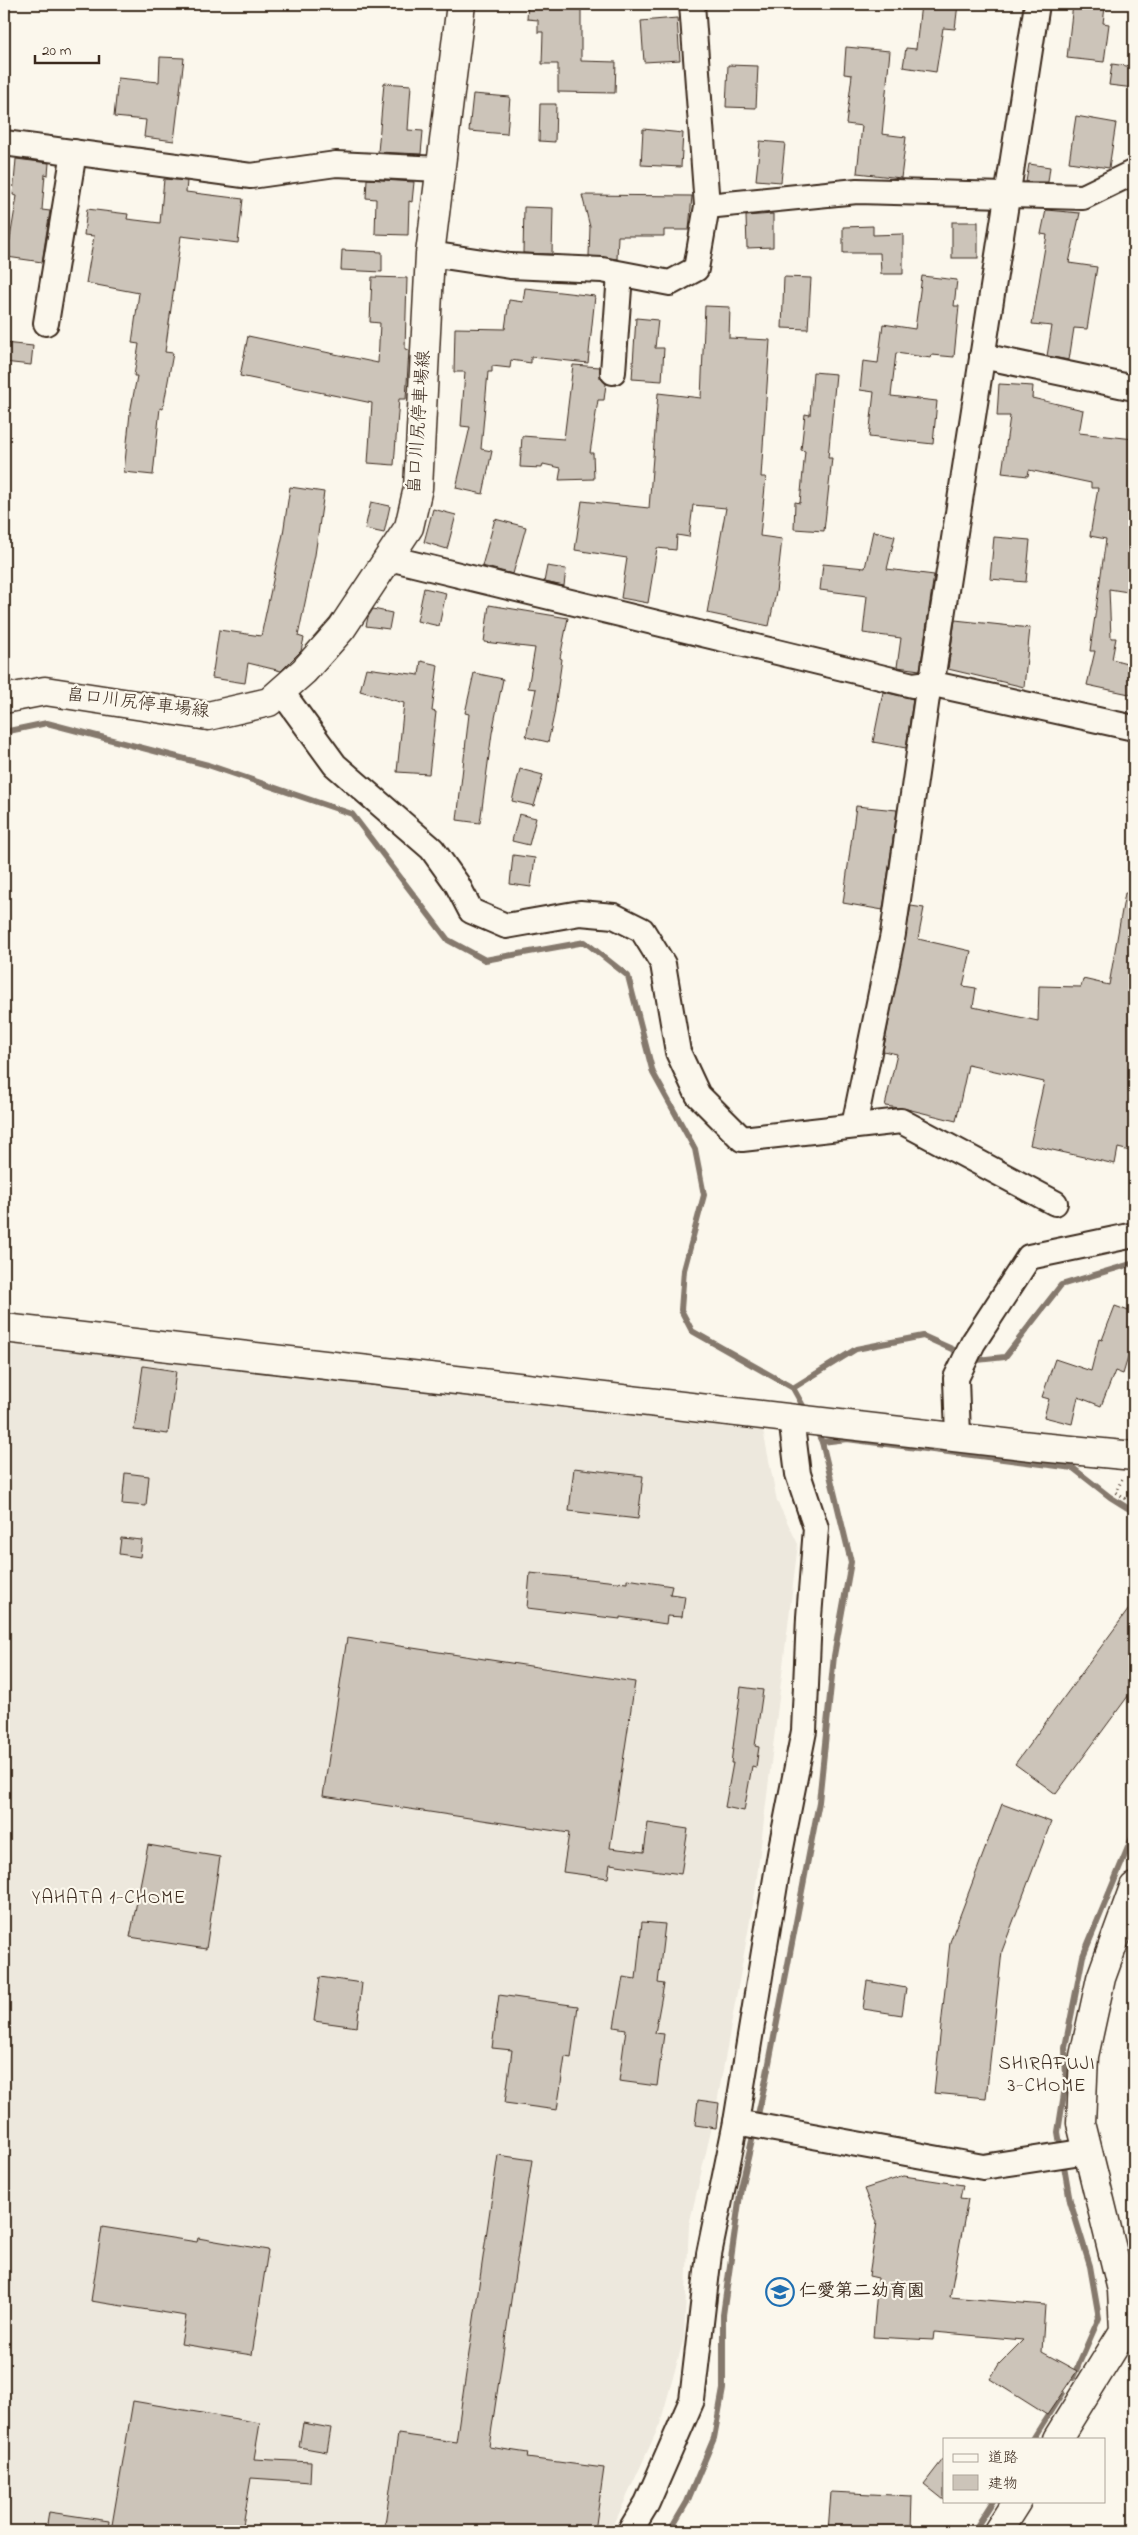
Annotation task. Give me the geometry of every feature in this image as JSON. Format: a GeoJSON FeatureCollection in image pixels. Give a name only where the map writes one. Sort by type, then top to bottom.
{"type":"FeatureCollection","features":[{"type":"Feature","properties":{"kind":"street","name":"畠口川尻停車場線"},"geometry":{"type":"LineString","coordinates":[[4,699],[45,691],[208,716],[269,702],[304,671],[342,628],[389,558],[409,527],[418,488],[430,254],[461,4]]}},
{"type":"Feature","properties":{"kind":"street"},"geometry":{"type":"LineString","coordinates":[[430,254],[510,266],[602,270],[670,283],[696,269],[707,206],[692,4]]}},
{"type":"Feature","properties":{"kind":"street"},"geometry":{"type":"LineString","coordinates":[[854,1126],[893,934],[929,683],[933,674],[1037,4]]}},
{"type":"Feature","properties":{"kind":"street"},"geometry":{"type":"LineString","coordinates":[[4,143],[251,176],[336,164],[440,169]]}},
{"type":"Feature","properties":{"kind":"street"},"geometry":{"type":"LineString","coordinates":[[46,323],[74,152]]}},
{"type":"Feature","properties":{"kind":"street"},"geometry":{"type":"LineString","coordinates":[[707,206],[857,191],[1083,197],[1134,172]]}},
{"type":"Feature","properties":{"kind":"street"},"geometry":{"type":"LineString","coordinates":[[613,372],[620,274]]}},
{"type":"Feature","properties":{"kind":"street"},"geometry":{"type":"LineString","coordinates":[[982,356],[1134,388]]}},
{"type":"Feature","properties":{"kind":"street"},"geometry":{"type":"LineString","coordinates":[[389,558],[913,685],[929,683],[1134,728]]}},
{"type":"Feature","properties":{"kind":"street"},"geometry":{"type":"LineString","coordinates":[[281,691],[335,765],[432,849],[457,884],[470,911],[506,926],[580,913],[614,916],[642,930],[663,964],[678,1052],[698,1095],[742,1139],[901,1121],[1055,1203]]}},
{"type":"Feature","properties":{"kind":"street"},"geometry":{"type":"LineString","coordinates":[[958,1437],[956,1378],[973,1343],[1029,1257],[1134,1234]]}},
{"type":"Feature","properties":{"kind":"street"},"geometry":{"type":"LineString","coordinates":[[4,1328],[1134,1456]]}},
{"type":"Feature","properties":{"kind":"street"},"geometry":{"type":"LineString","coordinates":[[630,2531],[647,2503],[692,2400],[710,2254],[736,2122],[781,1848],[804,1732],[808,1617],[816,1528],[798,1474],[791,1418]]}},
{"type":"Feature","properties":{"kind":"street"},"geometry":{"type":"LineString","coordinates":[[1058,2438],[1124,2331],[1122,2290],[1081,2122],[1084,2056],[1101,1978],[1134,1886]]}},
{"type":"Feature","properties":{"kind":"street"},"geometry":{"type":"LineString","coordinates":[[736,2122],[983,2168],[1088,2151]]}},
{"type":"Feature","properties":{"kind":"street"},"geometry":{"type":"LineString","coordinates":[[998,2531],[1016,2502]]}},
{"type":"Feature","properties":{"kind":"path"},"geometry":{"type":"LineString","coordinates":[[1134,1456],[1116,1492],[1134,1504]]}},
{"type":"Feature","properties":{"kind":"shaded area"},"geometry":{"type":"Polygon","coordinates":[[[4,1346],[132,1349],[761,1420],[777,1501],[798,1544],[755,1893],[715,2114],[689,2225],[684,2338],[660,2424],[611,2531],[4,2531],[4,1346]]]}},
{"type":"Feature","properties":{"kind":"building"},"geometry":{"type":"Polygon","coordinates":[[[528,4],[581,6],[581,61],[616,62],[615,93],[558,92],[558,64],[542,64],[543,32],[538,32],[538,20],[527,19],[528,4]]]}},
{"type":"Feature","properties":{"kind":"building"},"geometry":{"type":"Polygon","coordinates":[[[921,4],[958,4],[955,29],[943,28],[936,72],[903,67],[906,48],[916,49],[921,4]]]}},
{"type":"Feature","properties":{"kind":"building"},"geometry":{"type":"Polygon","coordinates":[[[1073,4],[1105,7],[1103,23],[1109,24],[1104,62],[1067,58],[1073,4]]]}},
{"type":"Feature","properties":{"kind":"building"},"geometry":{"type":"Polygon","coordinates":[[[677,18],[680,60],[644,62],[641,21],[677,18]]]}},
{"type":"Feature","properties":{"kind":"building"},"geometry":{"type":"Polygon","coordinates":[[[846,47],[890,51],[882,134],[906,137],[901,178],[857,173],[862,126],[846,124],[852,75],[844,74],[846,47]]]}},
{"type":"Feature","properties":{"kind":"building"},"geometry":{"type":"Polygon","coordinates":[[[160,57],[184,58],[174,141],[144,137],[146,120],[114,117],[118,78],[159,82],[160,57]]]}},
{"type":"Feature","properties":{"kind":"building"},"geometry":{"type":"Polygon","coordinates":[[[1112,64],[1134,67],[1134,88],[1109,85],[1112,64]]]}},
{"type":"Feature","properties":{"kind":"building"},"geometry":{"type":"Polygon","coordinates":[[[728,65],[758,66],[756,108],[726,107],[728,65]]]}},
{"type":"Feature","properties":{"kind":"building"},"geometry":{"type":"Polygon","coordinates":[[[384,83],[411,85],[408,130],[423,131],[421,154],[378,152],[384,83]]]}},
{"type":"Feature","properties":{"kind":"building"},"geometry":{"type":"Polygon","coordinates":[[[473,94],[510,97],[507,134],[469,131],[473,94]]]}},
{"type":"Feature","properties":{"kind":"building"},"geometry":{"type":"Polygon","coordinates":[[[540,104],[556,104],[555,142],[539,141],[540,104]]]}},
{"type":"Feature","properties":{"kind":"building"},"geometry":{"type":"Polygon","coordinates":[[[1076,116],[1116,123],[1109,168],[1069,162],[1076,116]]]}},
{"type":"Feature","properties":{"kind":"building"},"geometry":{"type":"Polygon","coordinates":[[[643,129],[683,133],[681,167],[641,165],[643,129]]]}},
{"type":"Feature","properties":{"kind":"building"},"geometry":{"type":"Polygon","coordinates":[[[760,141],[785,143],[781,182],[756,180],[760,141]]]}},
{"type":"Feature","properties":{"kind":"building"},"geometry":{"type":"Polygon","coordinates":[[[16,159],[49,163],[48,175],[45,174],[42,210],[50,211],[42,262],[7,257],[17,196],[13,195],[16,159]]]}},
{"type":"Feature","properties":{"kind":"building"},"geometry":{"type":"Polygon","coordinates":[[[1029,164],[1050,167],[1048,182],[1026,182],[1029,164]]]}},
{"type":"Feature","properties":{"kind":"building"},"geometry":{"type":"Polygon","coordinates":[[[164,179],[187,181],[186,192],[243,199],[238,243],[181,236],[165,352],[173,353],[163,409],[160,408],[153,475],[124,472],[130,413],[137,376],[134,376],[139,344],[132,343],[139,293],[86,283],[94,236],[84,235],[87,209],[128,214],[127,219],[160,223],[164,179]]]}},
{"type":"Feature","properties":{"kind":"building"},"geometry":{"type":"Polygon","coordinates":[[[367,179],[414,182],[412,202],[409,201],[408,235],[375,234],[376,199],[366,198],[367,179]]]}},
{"type":"Feature","properties":{"kind":"building"},"geometry":{"type":"Polygon","coordinates":[[[582,195],[692,196],[689,230],[664,230],[664,236],[618,236],[617,259],[589,256],[590,227],[582,195]]]}},
{"type":"Feature","properties":{"kind":"building"},"geometry":{"type":"Polygon","coordinates":[[[524,207],[553,208],[552,254],[523,253],[524,207]]]}},
{"type":"Feature","properties":{"kind":"building"},"geometry":{"type":"Polygon","coordinates":[[[1046,210],[1080,213],[1069,263],[1097,267],[1087,329],[1074,328],[1069,360],[1047,356],[1052,326],[1032,324],[1047,235],[1041,234],[1046,210]]]}},
{"type":"Feature","properties":{"kind":"building"},"geometry":{"type":"Polygon","coordinates":[[[773,214],[773,247],[747,248],[746,216],[773,214]]]}},
{"type":"Feature","properties":{"kind":"building"},"geometry":{"type":"Polygon","coordinates":[[[952,222],[978,222],[978,258],[952,258],[952,222]]]}},
{"type":"Feature","properties":{"kind":"building"},"geometry":{"type":"Polygon","coordinates":[[[873,226],[873,235],[903,234],[903,274],[881,274],[880,253],[843,253],[843,227],[873,226]]]}},
{"type":"Feature","properties":{"kind":"building"},"geometry":{"type":"Polygon","coordinates":[[[342,250],[382,252],[382,272],[341,270],[342,250]]]}},
{"type":"Feature","properties":{"kind":"building"},"geometry":{"type":"Polygon","coordinates":[[[922,276],[957,280],[954,306],[959,306],[954,357],[932,355],[931,358],[896,353],[891,396],[937,401],[933,444],[869,437],[874,392],[860,390],[863,361],[878,363],[883,324],[915,329],[922,276]]]}},
{"type":"Feature","properties":{"kind":"building"},"geometry":{"type":"Polygon","coordinates":[[[372,277],[407,278],[405,349],[409,350],[406,399],[399,399],[394,465],[368,463],[372,403],[240,376],[248,336],[378,363],[380,323],[370,322],[372,277]]]}},
{"type":"Feature","properties":{"kind":"building"},"geometry":{"type":"Polygon","coordinates":[[[784,277],[811,278],[808,329],[782,328],[784,277]]]}},
{"type":"Feature","properties":{"kind":"building"},"geometry":{"type":"Polygon","coordinates":[[[525,288],[595,296],[588,363],[531,357],[531,363],[511,360],[510,368],[492,366],[492,372],[488,372],[481,449],[492,451],[483,494],[456,488],[470,427],[461,426],[465,372],[454,372],[455,328],[505,329],[509,300],[523,302],[525,288]]]}},
{"type":"Feature","properties":{"kind":"building"},"geometry":{"type":"Polygon","coordinates":[[[705,306],[730,307],[729,338],[770,340],[761,477],[766,477],[760,536],[782,539],[776,592],[769,626],[707,613],[726,508],[693,505],[689,537],[677,535],[676,550],[657,548],[648,603],[621,598],[627,558],[575,550],[582,501],[649,508],[658,393],[701,398],[705,306]]]}},
{"type":"Feature","properties":{"kind":"building"},"geometry":{"type":"Polygon","coordinates":[[[636,318],[658,320],[655,348],[664,348],[662,381],[632,379],[636,318]]]}},
{"type":"Feature","properties":{"kind":"building"},"geometry":{"type":"Polygon","coordinates":[[[4,343],[33,346],[31,365],[4,362],[4,343]]]}},
{"type":"Feature","properties":{"kind":"building"},"geometry":{"type":"Polygon","coordinates":[[[573,365],[600,367],[600,378],[606,384],[604,400],[598,400],[590,453],[593,453],[594,479],[559,480],[561,468],[543,464],[542,468],[520,467],[522,436],[564,439],[573,365]]]}},
{"type":"Feature","properties":{"kind":"building"},"geometry":{"type":"Polygon","coordinates":[[[813,372],[836,374],[828,458],[832,458],[824,531],[794,529],[795,502],[800,503],[805,451],[801,450],[805,414],[810,415],[813,372]]]}},
{"type":"Feature","properties":{"kind":"building"},"geometry":{"type":"Polygon","coordinates":[[[999,384],[1033,386],[1032,398],[1083,410],[1079,433],[1134,439],[1134,535],[1129,560],[1134,561],[1128,592],[1109,589],[1111,638],[1116,638],[1112,659],[1134,665],[1134,695],[1087,685],[1095,651],[1090,651],[1106,539],[1090,536],[1098,488],[1091,488],[1091,483],[1029,470],[1028,476],[1002,473],[1010,416],[997,416],[999,384]]]}},
{"type":"Feature","properties":{"kind":"building"},"geometry":{"type":"Polygon","coordinates":[[[290,487],[324,492],[315,555],[298,636],[304,638],[301,651],[281,671],[248,663],[245,683],[212,678],[219,630],[261,636],[283,534],[290,487]]]}},
{"type":"Feature","properties":{"kind":"building"},"geometry":{"type":"Polygon","coordinates":[[[371,502],[390,506],[384,533],[365,529],[371,502]]]}},
{"type":"Feature","properties":{"kind":"building"},"geometry":{"type":"Polygon","coordinates":[[[433,509],[456,515],[447,549],[424,542],[433,509]]]}},
{"type":"Feature","properties":{"kind":"building"},"geometry":{"type":"Polygon","coordinates":[[[495,519],[526,527],[513,574],[482,566],[495,519]]]}},
{"type":"Feature","properties":{"kind":"building"},"geometry":{"type":"Polygon","coordinates":[[[873,531],[895,536],[887,569],[934,575],[920,670],[897,667],[901,638],[863,633],[867,596],[820,590],[823,564],[865,568],[873,531]]]}},
{"type":"Feature","properties":{"kind":"building"},"geometry":{"type":"Polygon","coordinates":[[[994,537],[1030,540],[1026,582],[990,579],[994,537]]]}},
{"type":"Feature","properties":{"kind":"building"},"geometry":{"type":"Polygon","coordinates":[[[547,566],[566,569],[564,586],[544,582],[547,566]]]}},
{"type":"Feature","properties":{"kind":"building"},"geometry":{"type":"Polygon","coordinates":[[[424,588],[446,593],[439,626],[417,621],[424,588]]]}},
{"type":"Feature","properties":{"kind":"building"},"geometry":{"type":"Polygon","coordinates":[[[489,605],[568,618],[560,658],[562,659],[554,715],[548,742],[526,737],[536,689],[528,688],[535,648],[484,642],[489,605]]]}},
{"type":"Feature","properties":{"kind":"building"},"geometry":{"type":"Polygon","coordinates":[[[373,609],[392,613],[389,629],[366,626],[368,617],[373,609]]]}},
{"type":"Feature","properties":{"kind":"building"},"geometry":{"type":"Polygon","coordinates":[[[955,620],[1030,628],[1024,687],[948,669],[955,620]]]}},
{"type":"Feature","properties":{"kind":"building"},"geometry":{"type":"Polygon","coordinates":[[[421,661],[438,665],[432,711],[436,712],[429,774],[397,772],[404,703],[360,691],[366,668],[419,675],[421,661]]]}},
{"type":"Feature","properties":{"kind":"building"},"geometry":{"type":"Polygon","coordinates":[[[474,673],[503,679],[492,733],[480,823],[457,820],[469,714],[465,713],[474,673]]]}},
{"type":"Feature","properties":{"kind":"building"},"geometry":{"type":"Polygon","coordinates":[[[883,692],[913,699],[906,748],[873,742],[883,692]]]}},
{"type":"Feature","properties":{"kind":"building"},"geometry":{"type":"Polygon","coordinates":[[[520,769],[543,775],[534,806],[512,801],[520,769]]]}},
{"type":"Feature","properties":{"kind":"building"},"geometry":{"type":"Polygon","coordinates":[[[856,806],[897,810],[883,910],[843,903],[856,806]]]}},
{"type":"Feature","properties":{"kind":"building"},"geometry":{"type":"Polygon","coordinates":[[[519,814],[536,818],[529,845],[512,841],[519,814]]]}},
{"type":"Feature","properties":{"kind":"building"},"geometry":{"type":"Polygon","coordinates":[[[513,855],[535,858],[531,887],[510,884],[513,855]]]}},
{"type":"Feature","properties":{"kind":"building"},"geometry":{"type":"Polygon","coordinates":[[[1125,893],[1134,894],[1134,1076],[1131,1091],[1134,1092],[1134,1152],[1118,1148],[1115,1164],[1030,1145],[1044,1082],[968,1065],[956,1121],[907,1109],[885,1106],[897,1054],[883,1051],[911,906],[924,908],[918,939],[971,951],[963,986],[976,988],[973,1007],[1038,1021],[1039,986],[1081,987],[1083,979],[1109,985],[1125,893]]]}},
{"type":"Feature","properties":{"kind":"building"},"geometry":{"type":"Polygon","coordinates":[[[1115,1306],[1134,1313],[1134,1338],[1123,1374],[1115,1371],[1101,1406],[1078,1397],[1072,1424],[1044,1417],[1049,1399],[1042,1397],[1055,1359],[1091,1371],[1099,1339],[1102,1340],[1115,1306]]]}},
{"type":"Feature","properties":{"kind":"building"},"geometry":{"type":"Polygon","coordinates":[[[143,1366],[176,1371],[168,1434],[134,1430],[143,1366]]]}},
{"type":"Feature","properties":{"kind":"building"},"geometry":{"type":"Polygon","coordinates":[[[574,1468],[643,1476],[638,1519],[569,1511],[574,1468]]]}},
{"type":"Feature","properties":{"kind":"building"},"geometry":{"type":"Polygon","coordinates":[[[125,1473],[149,1476],[146,1506],[122,1504],[125,1473]]]}},
{"type":"Feature","properties":{"kind":"building"},"geometry":{"type":"Polygon","coordinates":[[[121,1538],[142,1540],[140,1557],[119,1554],[121,1538]]]}},
{"type":"Feature","properties":{"kind":"building"},"geometry":{"type":"Polygon","coordinates":[[[530,1573],[627,1583],[627,1579],[672,1586],[670,1594],[685,1596],[682,1617],[667,1616],[666,1624],[620,1617],[620,1619],[527,1608],[530,1573]]]}},
{"type":"Feature","properties":{"kind":"building"},"geometry":{"type":"Polygon","coordinates":[[[1134,1602],[1134,1688],[1056,1794],[1015,1764],[1134,1602]]]}},
{"type":"Feature","properties":{"kind":"building"},"geometry":{"type":"Polygon","coordinates":[[[347,1638],[635,1682],[610,1848],[644,1852],[648,1823],[688,1829],[681,1874],[610,1864],[608,1878],[563,1872],[569,1833],[323,1796],[347,1638]]]}},
{"type":"Feature","properties":{"kind":"building"},"geometry":{"type":"Polygon","coordinates":[[[741,1687],[763,1690],[755,1746],[759,1747],[756,1767],[752,1766],[744,1811],[725,1807],[733,1763],[731,1763],[741,1687]]]}},
{"type":"Feature","properties":{"kind":"building"},"geometry":{"type":"Polygon","coordinates":[[[1002,1804],[1051,1822],[1002,1951],[986,2098],[934,2093],[950,1942],[1002,1804]]]}},
{"type":"Feature","properties":{"kind":"building"},"geometry":{"type":"Polygon","coordinates":[[[148,1845],[220,1857],[206,1949],[130,1937],[148,1845]]]}},
{"type":"Feature","properties":{"kind":"building"},"geometry":{"type":"Polygon","coordinates":[[[642,1922],[665,1924],[658,1983],[664,1984],[655,2033],[664,2034],[657,2086],[619,2081],[626,2029],[614,2027],[623,1977],[636,1979],[642,1922]]]}},
{"type":"Feature","properties":{"kind":"building"},"geometry":{"type":"Polygon","coordinates":[[[320,1977],[362,1983],[357,2027],[314,2021],[320,1977]]]}},
{"type":"Feature","properties":{"kind":"building"},"geometry":{"type":"Polygon","coordinates":[[[867,1981],[906,1988],[902,2015],[863,2009],[867,1981]]]}},
{"type":"Feature","properties":{"kind":"building"},"geometry":{"type":"Polygon","coordinates":[[[499,1995],[578,2006],[571,2058],[565,2057],[557,2110],[505,2103],[512,2050],[492,2048],[499,1995]]]}},
{"type":"Feature","properties":{"kind":"building"},"geometry":{"type":"Polygon","coordinates":[[[698,2100],[719,2103],[716,2128],[695,2125],[698,2100]]]}},
{"type":"Feature","properties":{"kind":"building"},"geometry":{"type":"Polygon","coordinates":[[[498,2155],[532,2160],[489,2447],[528,2453],[527,2458],[604,2468],[595,2531],[384,2531],[398,2434],[456,2442],[498,2155]]]}},
{"type":"Feature","properties":{"kind":"building"},"geometry":{"type":"Polygon","coordinates":[[[904,2176],[963,2185],[960,2198],[968,2199],[950,2297],[1045,2305],[1042,2352],[1077,2371],[1047,2415],[990,2379],[999,2364],[1023,2340],[934,2332],[933,2340],[873,2337],[878,2278],[869,2276],[877,2222],[864,2189],[904,2176]]]}},
{"type":"Feature","properties":{"kind":"building"},"geometry":{"type":"Polygon","coordinates":[[[102,2227],[197,2242],[198,2238],[268,2250],[252,2355],[181,2344],[186,2316],[91,2301],[102,2227]]]}},
{"type":"Feature","properties":{"kind":"building"},"geometry":{"type":"Polygon","coordinates":[[[133,2401],[260,2423],[254,2459],[311,2462],[310,2482],[251,2478],[242,2531],[111,2531],[133,2401]]]}},
{"type":"Feature","properties":{"kind":"building"},"geometry":{"type":"Polygon","coordinates":[[[303,2423],[331,2428],[327,2452],[299,2447],[303,2423]]]}},
{"type":"Feature","properties":{"kind":"building"},"geometry":{"type":"Polygon","coordinates":[[[943,2459],[943,2499],[924,2484],[943,2459]]]}},
{"type":"Feature","properties":{"kind":"building"},"geometry":{"type":"Polygon","coordinates":[[[831,2492],[912,2496],[911,2531],[828,2531],[831,2492]]]}},
{"type":"Feature","properties":{"kind":"building"},"geometry":{"type":"Polygon","coordinates":[[[49,2512],[109,2521],[108,2531],[46,2531],[49,2512]]]}},
{"type":"Feature","properties":{"kind":"waterway"},"geometry":{"type":"LineString","coordinates":[[4,732],[47,723],[208,765],[352,814],[448,940],[485,960],[585,942],[628,976],[653,1073],[695,1149],[704,1195],[684,1270],[681,1310],[692,1331],[793,1388],[807,1413]]}},
{"type":"Feature","properties":{"kind":"waterway"},"geometry":{"type":"LineString","coordinates":[[972,1358],[977,1360],[1005,1357],[1061,1285],[1134,1263]]}},
{"type":"Feature","properties":{"kind":"waterway"},"geometry":{"type":"LineString","coordinates":[[793,1388],[856,1349],[923,1336],[963,1354]]}},
{"type":"Feature","properties":{"kind":"waterway"},"geometry":{"type":"LineString","coordinates":[[670,2531],[687,2502],[714,2438],[723,2389],[723,2315],[741,2188],[765,2084],[819,1802],[834,1656],[851,1562],[822,1442],[815,1428]]}},
{"type":"Feature","properties":{"kind":"waterway"},"geometry":{"type":"LineString","coordinates":[[822,1442],[847,1439],[1073,1468],[1110,1497],[1134,1512]]}},
{"type":"Feature","properties":{"kind":"waterway"},"geometry":{"type":"LineString","coordinates":[[1061,2150],[1058,2132],[1066,2081],[1065,2047],[1083,1956],[1134,1833]]}},
{"type":"Feature","properties":{"kind":"waterway"},"geometry":{"type":"LineString","coordinates":[[1063,2160],[1070,2201],[1090,2266],[1099,2318],[1073,2377]]}},
{"type":"Feature","properties":{"kind":"waterway"},"geometry":{"type":"LineString","coordinates":[[1034,2438],[1062,2393]]}},
{"type":"Feature","properties":{"kind":"waterway"},"geometry":{"type":"LineString","coordinates":[[974,2531],[992,2502]]}},
{"type":"Feature","properties":{"kind":"place","name":"仁愛第二幼育園"},"geometry":{"type":"Point","coordinates":[780,2292]}},
{"type":"Feature","properties":{"kind":"district","name":"YAHATA 1-CHOME"},"geometry":{"type":"Point","coordinates":[109,1898]}},
{"type":"Feature","properties":{"kind":"district","name":"SHIRAFUJI 3-CHOME"},"geometry":{"type":"Point","coordinates":[1047,2075]}}]}
